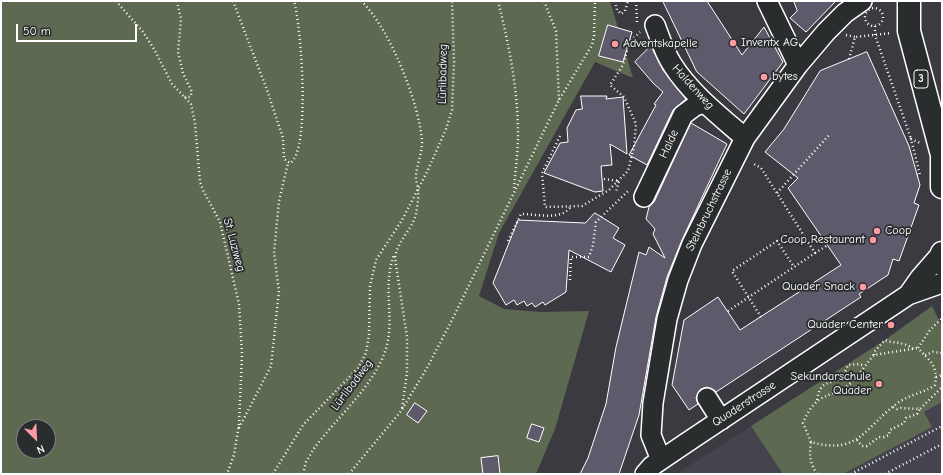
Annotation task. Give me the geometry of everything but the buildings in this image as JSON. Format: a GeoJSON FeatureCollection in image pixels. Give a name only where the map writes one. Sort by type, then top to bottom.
{"type":"FeatureCollection","features":[{"type":"Feature","properties":{"kind":"main road","name":"3"},"geometry":{"type":"LineString","coordinates":[[909,1],[909,31],[936,107],[942,156],[942,187]]}},
{"type":"Feature","properties":{"kind":"street"},"geometry":{"type":"LineString","coordinates":[[767,1],[798,65]]}},
{"type":"Feature","properties":{"kind":"street","name":"Steinbruchstrasse"},"geometry":{"type":"LineString","coordinates":[[661,460],[652,435],[651,419],[668,319],[678,280],[692,244],[745,138],[798,65],[830,27],[845,13],[862,1]]}},
{"type":"Feature","properties":{"kind":"street","name":"Haldenweg"},"geometry":{"type":"LineString","coordinates":[[647,30],[664,50],[672,65],[705,103],[745,138]]}},
{"type":"Feature","properties":{"kind":"street","name":"Halde"},"geometry":{"type":"LineString","coordinates":[[637,193],[683,115],[695,106],[705,103]]}},
{"type":"Feature","properties":{"kind":"street","name":"Quaderstrasse"},"geometry":{"type":"LineString","coordinates":[[908,295],[920,278],[942,257]]}},
{"type":"Feature","properties":{"kind":"street","name":"Quaderstrasse"},"geometry":{"type":"LineString","coordinates":[[645,474],[661,460],[908,295],[942,283]]}},
{"type":"Feature","properties":{"kind":"street"},"geometry":{"type":"LineString","coordinates":[[707,398],[721,420]]}},
{"type":"Feature","properties":{"kind":"path","name":"St. Luziweg"},"geometry":{"type":"LineString","coordinates":[[116,1],[150,41],[169,79],[190,104],[195,119],[200,182],[222,226],[239,304],[242,354],[238,429],[234,455],[227,474]]}},
{"type":"Feature","properties":{"kind":"path"},"geometry":{"type":"LineString","coordinates":[[177,1],[181,19],[178,52],[183,73],[192,92],[190,97],[183,96]]}},
{"type":"Feature","properties":{"kind":"path"},"geometry":{"type":"LineString","coordinates":[[233,1],[267,90],[283,138],[284,159],[288,163]]}},
{"type":"Feature","properties":{"kind":"path"},"geometry":{"type":"LineString","coordinates":[[238,429],[271,366],[279,290],[274,253],[279,201],[288,163],[294,159],[301,137],[303,118],[301,41],[294,1]]}},
{"type":"Feature","properties":{"kind":"path"},"geometry":{"type":"LineString","coordinates":[[361,1],[371,12],[391,47],[420,121],[422,144],[416,178],[418,189]]}},
{"type":"Feature","properties":{"kind":"path","name":"Lürlibadweg"},"geometry":{"type":"LineString","coordinates":[[273,474],[303,426],[362,360],[367,349],[369,335],[370,286],[374,266],[381,250],[402,220],[438,149],[452,110],[454,62],[452,1]]}},
{"type":"Feature","properties":{"kind":"path"},"geometry":{"type":"LineString","coordinates":[[498,1],[507,36],[515,83],[518,135],[514,193]]}},
{"type":"Feature","properties":{"kind":"path"},"geometry":{"type":"LineString","coordinates":[[544,1],[556,31],[559,100]]}},
{"type":"Feature","properties":{"kind":"path"},"geometry":{"type":"LineString","coordinates":[[349,474],[401,411],[453,318],[559,100],[592,46],[594,36],[595,1]]}},
{"type":"Feature","properties":{"kind":"path"},"geometry":{"type":"LineString","coordinates":[[615,1],[617,10],[621,14],[625,11],[628,1]]}},
{"type":"Feature","properties":{"kind":"path"},"geometry":{"type":"LineString","coordinates":[[873,8],[879,9],[883,17],[882,23],[874,26],[867,24],[865,18],[866,13],[873,8]]}},
{"type":"Feature","properties":{"kind":"path"},"geometry":{"type":"LineString","coordinates":[[874,26],[875,35],[911,139],[920,175],[917,175]]}},
{"type":"Feature","properties":{"kind":"path"},"geometry":{"type":"LineString","coordinates":[[560,136],[542,173],[545,207],[582,206],[589,203],[609,190],[628,171],[631,162],[636,124],[624,97],[610,85],[623,65],[630,43],[647,30]]}},
{"type":"Feature","properties":{"kind":"path"},"geometry":{"type":"LineString","coordinates":[[849,59],[855,37],[894,32]]}},
{"type":"Feature","properties":{"kind":"path"},"geometry":{"type":"LineString","coordinates":[[777,193],[830,134]]}},
{"type":"Feature","properties":{"kind":"path"},"geometry":{"type":"LineString","coordinates":[[911,139],[920,143]]}},
{"type":"Feature","properties":{"kind":"path"},"geometry":{"type":"LineString","coordinates":[[752,163],[761,168],[815,254]]}},
{"type":"Feature","properties":{"kind":"path"},"geometry":{"type":"LineString","coordinates":[[604,179],[619,181]]}},
{"type":"Feature","properties":{"kind":"path"},"geometry":{"type":"LineString","coordinates":[[616,192],[619,181]]}},
{"type":"Feature","properties":{"kind":"path","name":"Lürlibadweg"},"geometry":{"type":"LineString","coordinates":[[303,474],[306,462],[313,450],[366,385],[383,358],[389,328],[388,273],[396,251],[415,218],[418,189]]}},
{"type":"Feature","properties":{"kind":"path"},"geometry":{"type":"LineString","coordinates":[[570,280],[571,257],[589,257],[593,245],[596,222],[637,193]]}},
{"type":"Feature","properties":{"kind":"path"},"geometry":{"type":"LineString","coordinates":[[508,241],[521,214],[556,215],[566,212],[571,206]]}},
{"type":"Feature","properties":{"kind":"path"},"geometry":{"type":"LineString","coordinates":[[761,317],[732,271],[777,241],[794,267]]}},
{"type":"Feature","properties":{"kind":"path"},"geometry":{"type":"LineString","coordinates":[[728,312],[828,245]]}},
{"type":"Feature","properties":{"kind":"path"},"geometry":{"type":"LineString","coordinates":[[396,251],[396,270],[407,336],[407,373],[401,411]]}},
{"type":"Feature","properties":{"kind":"path"},"geometry":{"type":"LineString","coordinates":[[874,355],[918,348],[930,330],[942,318]]}},
{"type":"Feature","properties":{"kind":"path"},"geometry":{"type":"LineString","coordinates":[[817,474],[811,464],[809,453],[811,442],[803,423],[808,410],[817,400],[850,383],[860,373],[874,355],[874,352],[885,340],[891,342],[902,342],[913,349]]}},
{"type":"Feature","properties":{"kind":"path"},"geometry":{"type":"LineString","coordinates":[[811,442],[844,446],[857,440],[893,407],[910,396],[925,392],[935,385],[936,378],[934,364],[918,348]]}},
{"type":"Feature","properties":{"kind":"path"},"geometry":{"type":"LineString","coordinates":[[925,356],[933,352],[942,353]]}},
{"type":"Feature","properties":{"kind":"path"},"geometry":{"type":"LineString","coordinates":[[817,400],[818,391],[823,384],[843,377],[848,365],[859,364],[865,366]]}},
{"type":"Feature","properties":{"kind":"path"},"geometry":{"type":"LineString","coordinates":[[936,378],[942,376]]}},
{"type":"Feature","properties":{"kind":"path"},"geometry":{"type":"LineString","coordinates":[[857,440],[862,446],[867,446],[879,437],[884,438],[889,435],[890,430],[904,423],[906,418],[917,414],[942,387]]}},
{"type":"Feature","properties":{"kind":"path"},"geometry":{"type":"LineString","coordinates":[[893,407],[897,409],[920,409]]}},
{"type":"Feature","properties":{"kind":"path"},"geometry":{"type":"LineString","coordinates":[[851,474],[942,426]]}},
{"type":"Feature","properties":{"kind":"path"},"geometry":{"type":"LineString","coordinates":[[886,474],[942,444]]}},
{"type":"Feature","properties":{"kind":"shaded area","name":"Sekundarschule Quader"},"geometry":{"type":"Polygon","coordinates":[[[932,306],[942,326],[942,474],[676,474],[885,340],[932,306]]]}},
{"type":"Feature","properties":{"kind":"green space"},"geometry":{"type":"Polygon","coordinates":[[[1,1],[610,1],[633,78],[595,62],[499,233],[479,296],[504,309],[541,312],[589,311],[555,429],[536,474],[1,474],[1,1]]]}},
{"type":"Feature","properties":{"kind":"green space","name":"Sekundarschule Quader"},"geometry":{"type":"Polygon","coordinates":[[[932,306],[942,326],[942,402],[924,412],[932,427],[843,474],[783,474],[751,426],[885,340],[932,306]]]}},
{"type":"Feature","properties":{"kind":"place","name":"Inventx AG"},"geometry":{"type":"Point","coordinates":[733,43]}},
{"type":"Feature","properties":{"kind":"place","name":"Adventskapelle"},"geometry":{"type":"Point","coordinates":[615,44]}},
{"type":"Feature","properties":{"kind":"place","name":"bytes"},"geometry":{"type":"Point","coordinates":[764,77]}},
{"type":"Feature","properties":{"kind":"place","name":"Coop"},"geometry":{"type":"Point","coordinates":[877,231]}},
{"type":"Feature","properties":{"kind":"place","name":"Coop Restaurant"},"geometry":{"type":"Point","coordinates":[873,240]}},
{"type":"Feature","properties":{"kind":"place","name":"Quader Snack"},"geometry":{"type":"Point","coordinates":[863,287]}},
{"type":"Feature","properties":{"kind":"place","name":"Quader Center"},"geometry":{"type":"Point","coordinates":[891,325]}},
{"type":"Feature","properties":{"kind":"place","name":"Sekundarschule Quader"},"geometry":{"type":"Point","coordinates":[879,384]}}]}
